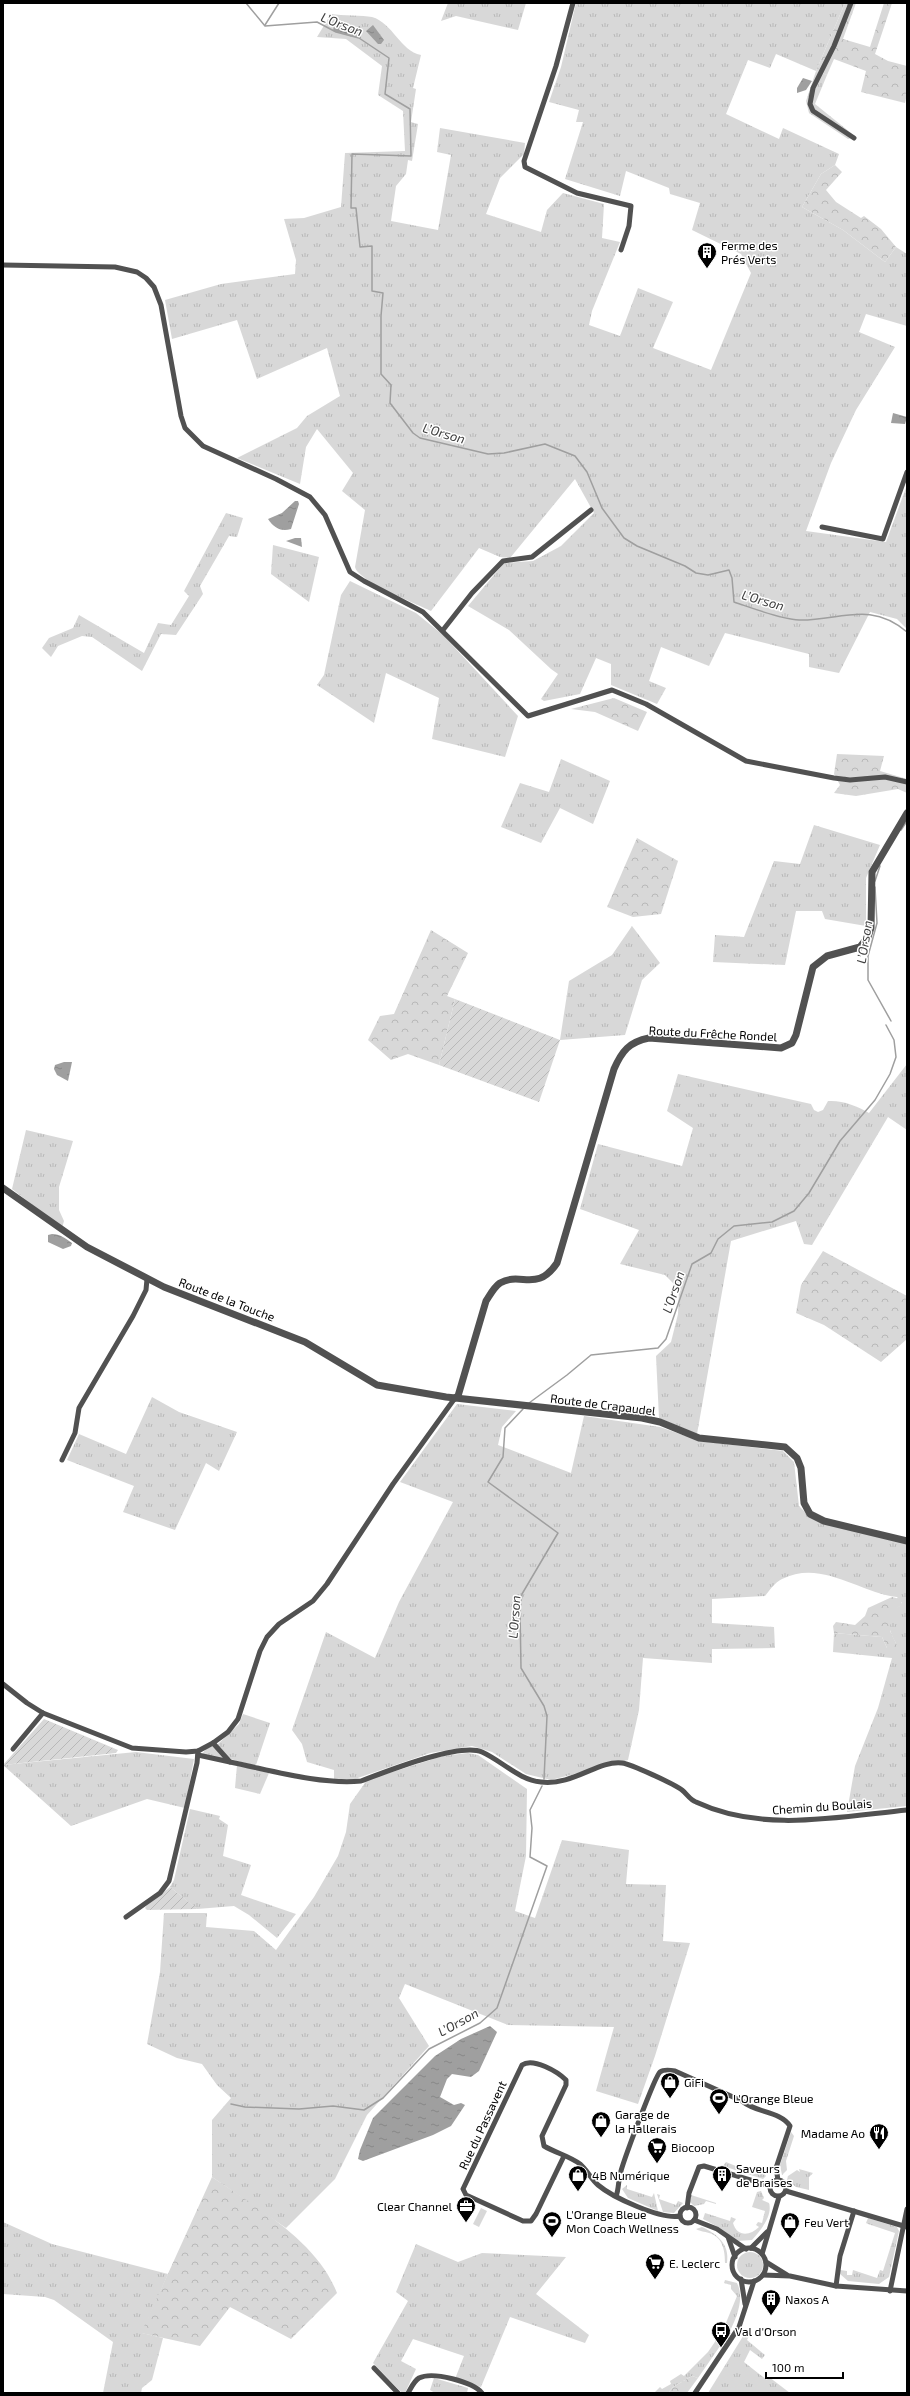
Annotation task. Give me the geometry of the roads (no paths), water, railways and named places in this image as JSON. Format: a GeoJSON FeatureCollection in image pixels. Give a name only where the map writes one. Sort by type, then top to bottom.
{"type":"FeatureCollection","features":[{"type":"Feature","properties":{"kind":"street"},"geometry":{"type":"LineString","coordinates":[[572,3],[556,66],[524,161],[525,167],[577,193],[631,206],[627,235],[621,250]]}},
{"type":"Feature","properties":{"kind":"street"},"geometry":{"type":"LineString","coordinates":[[850,3],[834,46],[813,88],[810,104],[813,111],[854,138]]}},
{"type":"Feature","properties":{"kind":"street"},"geometry":{"type":"LineString","coordinates":[[3,265],[115,267],[137,272],[146,278],[154,287],[161,306],[181,416],[185,428],[189,434],[203,446],[288,484],[310,497],[326,515],[350,572],[423,612],[443,630],[509,700],[528,716],[612,690],[646,704],[746,761],[834,778],[850,780],[885,777],[907,782]]}},
{"type":"Feature","properties":{"kind":"street"},"geometry":{"type":"LineString","coordinates":[[822,527],[883,539],[907,472]]}},
{"type":"Feature","properties":{"kind":"street"},"geometry":{"type":"LineString","coordinates":[[443,630],[482,582],[503,561],[532,557],[591,510]]}},
{"type":"Feature","properties":{"kind":"street","name":"Route du Frêche Rondel"},"geometry":{"type":"LineString","coordinates":[[455,1398],[458,1396],[486,1300],[491,1292],[500,1283],[543,1278],[556,1263],[614,1070],[623,1051],[638,1040],[649,1038],[781,1048],[792,1043],[796,1035],[813,967],[827,956],[860,947],[868,937],[871,928],[872,872],[907,813]]}},
{"type":"Feature","properties":{"kind":"street","name":"Route de la Touche"},"geometry":{"type":"LineString","coordinates":[[3,1188],[77,1241],[147,1279],[305,1342],[377,1385],[455,1398]]}},
{"type":"Feature","properties":{"kind":"street"},"geometry":{"type":"LineString","coordinates":[[62,1460],[75,1432],[79,1408],[133,1316],[146,1290],[147,1279]]}},
{"type":"Feature","properties":{"kind":"street"},"geometry":{"type":"LineString","coordinates":[[3,1684],[27,1703],[43,1713],[132,1748],[198,1753],[228,1732],[238,1719],[260,1651],[268,1637],[279,1624],[313,1601],[327,1584],[393,1484],[455,1398]]}},
{"type":"Feature","properties":{"kind":"street","name":"Route de Crapaudel"},"geometry":{"type":"LineString","coordinates":[[455,1398],[642,1418],[660,1422],[699,1438],[785,1447],[797,1458],[801,1468],[804,1503],[810,1514],[824,1521],[907,1541]]}},
{"type":"Feature","properties":{"kind":"street"},"geometry":{"type":"LineString","coordinates":[[13,1749],[43,1713]]}},
{"type":"Feature","properties":{"kind":"street"},"geometry":{"type":"LineString","coordinates":[[213,1743],[230,1762]]}},
{"type":"Feature","properties":{"kind":"street","name":"Chemin du Boulais"},"geometry":{"type":"LineString","coordinates":[[198,1753],[230,1762],[282,1773],[346,1782],[361,1780],[443,1754],[470,1750],[481,1751],[527,1778],[549,1783],[567,1781],[608,1764],[626,1764],[682,1790],[694,1802],[715,1809],[766,1820],[796,1820],[907,1810]]}},
{"type":"Feature","properties":{"kind":"street"},"geometry":{"type":"LineString","coordinates":[[126,1917],[160,1893],[169,1881],[198,1753]]}},
{"type":"Feature","properties":{"kind":"street","name":"Rue du Passavent"},"geometry":{"type":"LineString","coordinates":[[564,2156],[536,2214],[531,2220],[523,2221],[466,2195],[463,2189],[522,2065],[525,2062],[536,2063],[566,2080],[566,2085],[542,2141],[544,2146],[564,2156],[582,2166],[597,2184],[616,2196],[662,2215],[680,2216],[686,2223],[694,2220],[718,2229],[748,2249]]}},
{"type":"Feature","properties":{"kind":"street"},"geometry":{"type":"LineString","coordinates":[[616,2196],[619,2176],[630,2144],[645,2110],[655,2079],[660,2072],[666,2070],[675,2071],[742,2101],[748,2106],[786,2120],[790,2126],[776,2168],[778,2180],[786,2185],[786,2191],[779,2197],[762,2254],[766,2262],[790,2276]]}},
{"type":"Feature","properties":{"kind":"street"},"geometry":{"type":"LineString","coordinates":[[687,2208],[689,2193],[699,2167],[704,2166],[770,2186]]}},
{"type":"Feature","properties":{"kind":"street"},"geometry":{"type":"LineString","coordinates":[[778,2180],[772,2182],[770,2186],[771,2194],[779,2197]]}},
{"type":"Feature","properties":{"kind":"street"},"geometry":{"type":"LineString","coordinates":[[786,2191],[905,2227]]}},
{"type":"Feature","properties":{"kind":"street"},"geometry":{"type":"LineString","coordinates":[[680,2216],[682,2210],[687,2208]]}},
{"type":"Feature","properties":{"kind":"street"},"geometry":{"type":"LineString","coordinates":[[687,2208],[695,2212],[694,2220]]}},
{"type":"Feature","properties":{"kind":"street"},"geometry":{"type":"LineString","coordinates":[[890,2291],[905,2227],[907,2209]]}},
{"type":"Feature","properties":{"kind":"street"},"geometry":{"type":"LineString","coordinates":[[836,2286],[840,2256],[854,2211]]}},
{"type":"Feature","properties":{"kind":"street"},"geometry":{"type":"LineString","coordinates":[[735,2257],[748,2249],[769,2229]]}},
{"type":"Feature","properties":{"kind":"street"},"geometry":{"type":"LineString","coordinates":[[728,2237],[735,2257],[733,2267],[741,2280],[745,2309]]}},
{"type":"Feature","properties":{"kind":"street"},"geometry":{"type":"LineString","coordinates":[[748,2249],[762,2254]]}},
{"type":"Feature","properties":{"kind":"street"},"geometry":{"type":"LineString","coordinates":[[763,2275],[766,2262]]}},
{"type":"Feature","properties":{"kind":"street"},"geometry":{"type":"LineString","coordinates":[[741,2280],[754,2281],[763,2275],[790,2276],[836,2286],[907,2291]]}},
{"type":"Feature","properties":{"kind":"street"},"geometry":{"type":"LineString","coordinates":[[695,2393],[732,2338],[745,2309],[754,2281]]}},
{"type":"Feature","properties":{"kind":"street"},"geometry":{"type":"LineString","coordinates":[[374,2368],[398,2393]]}},
{"type":"Feature","properties":{"kind":"street"},"geometry":{"type":"LineString","coordinates":[[408,2393],[419,2378],[428,2376],[452,2378],[478,2389],[482,2393]]}},
{"type":"Feature","properties":{"kind":"water"},"geometry":{"type":"Polygon","coordinates":[[[334,25],[354,29],[360,26],[361,38],[333,31],[334,25]]]}},
{"type":"Feature","properties":{"kind":"water"},"geometry":{"type":"Polygon","coordinates":[[[373,25],[384,40],[381,44],[378,44],[366,31],[373,25]]]}},
{"type":"Feature","properties":{"kind":"water"},"geometry":{"type":"Polygon","coordinates":[[[803,78],[812,81],[806,90],[797,93],[797,88],[803,78]]]}},
{"type":"Feature","properties":{"kind":"water"},"geometry":{"type":"Polygon","coordinates":[[[893,413],[907,417],[905,424],[891,423],[893,413]]]}},
{"type":"Feature","properties":{"kind":"water"},"geometry":{"type":"Polygon","coordinates":[[[295,501],[298,501],[299,504],[291,529],[281,530],[273,525],[268,519],[282,513],[295,501]]]}},
{"type":"Feature","properties":{"kind":"water"},"geometry":{"type":"Polygon","coordinates":[[[301,538],[302,547],[286,541],[301,538]]]}},
{"type":"Feature","properties":{"kind":"water"},"geometry":{"type":"Polygon","coordinates":[[[64,1062],[72,1062],[68,1081],[57,1075],[54,1069],[55,1065],[64,1062]]]}},
{"type":"Feature","properties":{"kind":"water"},"geometry":{"type":"Polygon","coordinates":[[[52,1234],[65,1238],[72,1243],[71,1246],[63,1249],[48,1242],[48,1235],[52,1234]]]}},
{"type":"Feature","properties":{"kind":"water"},"geometry":{"type":"Polygon","coordinates":[[[490,2026],[497,2032],[479,2071],[471,2077],[452,2074],[447,2079],[440,2097],[454,2105],[461,2103],[465,2105],[451,2126],[433,2135],[363,2161],[358,2159],[360,2150],[373,2118],[435,2056],[461,2039],[490,2026]]]}},
{"type":"Feature","properties":{"kind":"waterway","name":"L’Orson"},"geometry":{"type":"LineString","coordinates":[[246,3],[265,26],[317,22],[336,32],[359,38],[389,58],[385,94],[410,109],[411,156],[352,154],[351,208],[356,208],[360,247],[372,246],[372,291],[383,293],[381,316],[381,374],[391,385],[390,403],[413,433],[420,438],[488,454],[504,453],[545,444],[575,456],[587,472],[602,508],[624,538],[637,546],[685,566],[696,573],[708,575],[729,570],[732,578],[734,602],[775,615],[799,620],[867,614],[893,622],[907,632]]}},
{"type":"Feature","properties":{"kind":"waterway"},"geometry":{"type":"LineString","coordinates":[[265,25],[279,3]]}},
{"type":"Feature","properties":{"kind":"waterway","name":"L’Orson"},"geometry":{"type":"LineString","coordinates":[[901,830],[907,821]]}},
{"type":"Feature","properties":{"kind":"waterway","name":"L’Orson"},"geometry":{"type":"LineString","coordinates":[[875,881],[880,866]]}},
{"type":"Feature","properties":{"kind":"waterway","name":"L’Orson"},"geometry":{"type":"LineString","coordinates":[[875,887],[877,923],[868,956],[868,980],[891,1021]]}},
{"type":"Feature","properties":{"kind":"waterway","name":"L’Orson"},"geometry":{"type":"LineString","coordinates":[[529,1403],[591,1355],[658,1348],[666,1339],[692,1264],[711,1253],[718,1239],[734,1226],[772,1222],[794,1211],[809,1193],[840,1141],[875,1100],[890,1074],[896,1057],[894,1040],[886,1025]]}},
{"type":"Feature","properties":{"kind":"waterway","name":"L’Orson"},"geometry":{"type":"LineString","coordinates":[[523,1409],[505,1428],[503,1457],[488,1482],[558,1533],[522,1594],[520,1610],[521,1668],[544,1706],[547,1716],[544,1779]]}},
{"type":"Feature","properties":{"kind":"waterway","name":"L’Orson"},"geometry":{"type":"LineString","coordinates":[[231,2104],[245,2107],[299,2109],[333,2106],[364,2110],[383,2098],[429,2049],[480,2023],[497,2008],[547,1866],[530,1857],[532,1828],[530,1810],[542,1786]]}},
{"type":"Feature","properties":{"kind":"place","name":"Ferme des Prés Verts"},"geometry":{"type":"Point","coordinates":[707,269]}},
{"type":"Feature","properties":{"kind":"place","name":"GiFi"},"geometry":{"type":"Point","coordinates":[670,2099]}},
{"type":"Feature","properties":{"kind":"place","name":"L'Orange Bleue"},"geometry":{"type":"Point","coordinates":[719,2115]}},
{"type":"Feature","properties":{"kind":"place","name":"Garage de la Hallerais"},"geometry":{"type":"Point","coordinates":[601,2138]}},
{"type":"Feature","properties":{"kind":"place","name":"Madame Ao"},"geometry":{"type":"Point","coordinates":[879,2150]}},
{"type":"Feature","properties":{"kind":"place","name":"Biocoop"},"geometry":{"type":"Point","coordinates":[657,2164]}},
{"type":"Feature","properties":{"kind":"place","name":"4B Numérique"},"geometry":{"type":"Point","coordinates":[578,2192]}},
{"type":"Feature","properties":{"kind":"place","name":"Saveurs de Braises"},"geometry":{"type":"Point","coordinates":[722,2192]}},
{"type":"Feature","properties":{"kind":"place","name":"Clear Channel"},"geometry":{"type":"Point","coordinates":[466,2223]}},
{"type":"Feature","properties":{"kind":"place","name":"L'Orange Bleue Mon Coach Wellness"},"geometry":{"type":"Point","coordinates":[552,2238]}},
{"type":"Feature","properties":{"kind":"place","name":"Feu Vert"},"geometry":{"type":"Point","coordinates":[790,2239]}},
{"type":"Feature","properties":{"kind":"place","name":"E. Leclerc"},"geometry":{"type":"Point","coordinates":[655,2280]}},
{"type":"Feature","properties":{"kind":"place","name":"Naxos A"},"geometry":{"type":"Point","coordinates":[771,2316]}},
{"type":"Feature","properties":{"kind":"place","name":"Val d'Orson"},"geometry":{"type":"Point","coordinates":[721,2348]}}]}
